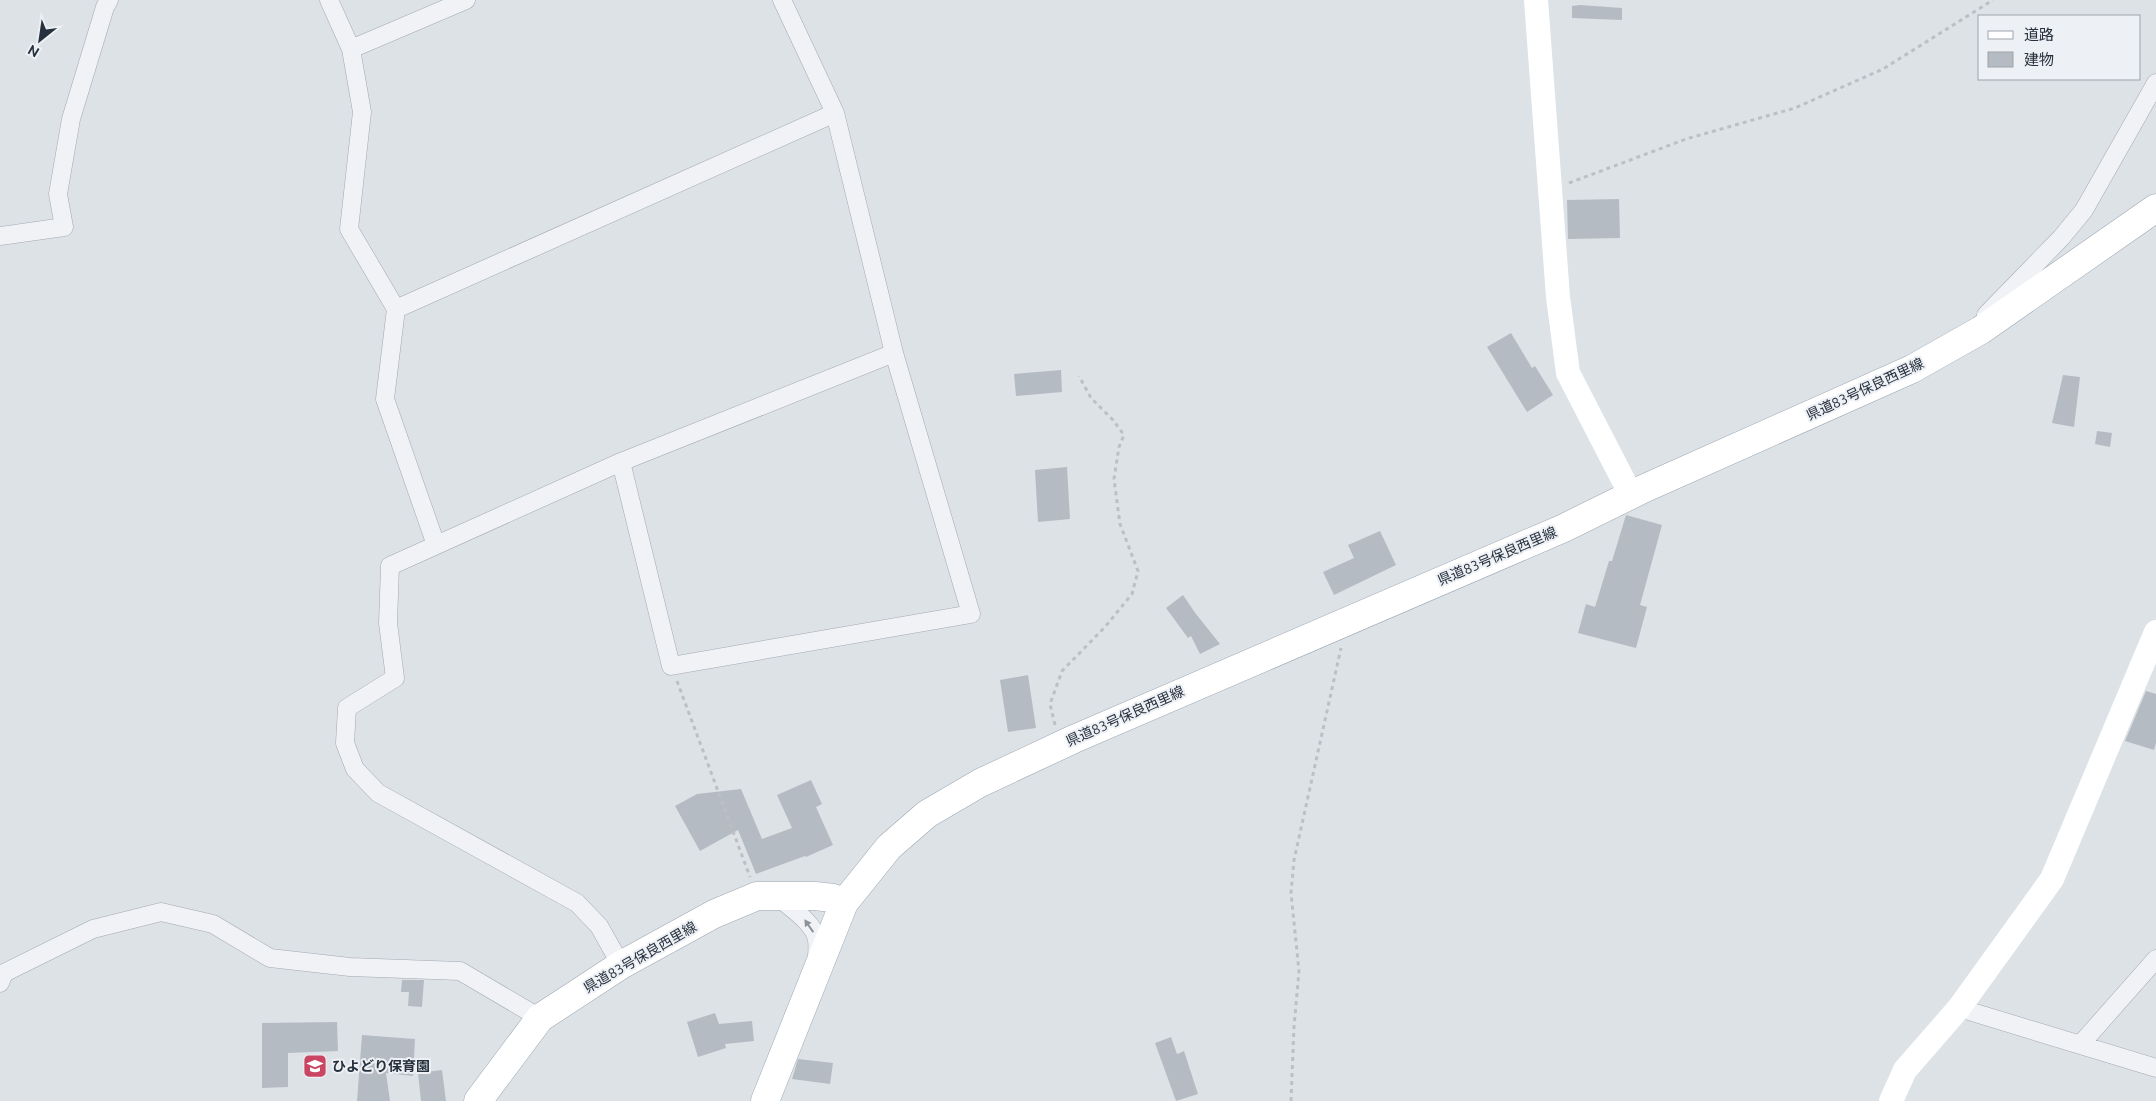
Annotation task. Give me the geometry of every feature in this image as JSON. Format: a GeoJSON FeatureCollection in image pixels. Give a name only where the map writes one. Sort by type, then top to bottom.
{"type":"FeatureCollection","features":[{"type":"Feature","properties":{"kind":"main road","name":"県道83号保良西里線"},"geometry":{"type":"LineString","coordinates":[[765,1101],[844,904],[889,847],[927,814],[980,783],[1060,745],[1564,528],[1631,495],[1912,369],[1962,341],[2052,282],[2156,208]]}},
{"type":"Feature","properties":{"kind":"main road","name":"県道83号保良西里線"},"geometry":{"type":"LineString","coordinates":[[478,1101],[540,1018],[621,965],[714,914],[767,896],[815,896],[833,898],[844,904]]}},
{"type":"Feature","properties":{"kind":"street"},"geometry":{"type":"LineString","coordinates":[[0,236],[64,227],[58,194],[71,119],[105,7],[109,0]]}},
{"type":"Feature","properties":{"kind":"street"},"geometry":{"type":"LineString","coordinates":[[329,0],[351,49],[362,112],[349,229],[396,309],[385,399],[436,545]]}},
{"type":"Feature","properties":{"kind":"street"},"geometry":{"type":"LineString","coordinates":[[351,49],[466,0]]}},
{"type":"Feature","properties":{"kind":"street"},"geometry":{"type":"LineString","coordinates":[[621,462],[671,666],[971,614],[894,352],[835,113],[782,0]]}},
{"type":"Feature","properties":{"kind":"street"},"geometry":{"type":"LineString","coordinates":[[1536,0],[1558,297],[1568,372],[1631,495]]}},
{"type":"Feature","properties":{"kind":"street"},"geometry":{"type":"LineString","coordinates":[[1962,341],[2061,238],[2084,210],[2156,83]]}},
{"type":"Feature","properties":{"kind":"street"},"geometry":{"type":"LineString","coordinates":[[396,309],[835,113]]}},
{"type":"Feature","properties":{"kind":"street"},"geometry":{"type":"LineString","coordinates":[[621,965],[599,926],[577,903],[378,793],[355,769],[345,743],[347,708],[395,678],[388,623],[390,566],[621,462],[894,352]]}},
{"type":"Feature","properties":{"kind":"street"},"geometry":{"type":"LineString","coordinates":[[1891,1101],[1905,1070],[1959,1008],[2052,878],[2156,632]]}},
{"type":"Feature","properties":{"kind":"street"},"geometry":{"type":"LineString","coordinates":[[767,896],[808,922],[817,939],[817,968]]}},
{"type":"Feature","properties":{"kind":"street"},"geometry":{"type":"LineString","coordinates":[[0,983],[4,973],[93,929],[161,912],[213,924],[270,958],[350,967],[460,971],[540,1018]]}},
{"type":"Feature","properties":{"kind":"street"},"geometry":{"type":"LineString","coordinates":[[2080,1045],[2156,959]]}},
{"type":"Feature","properties":{"kind":"street"},"geometry":{"type":"LineString","coordinates":[[1959,1008],[2156,1068]]}},
{"type":"Feature","properties":{"kind":"path"},"geometry":{"type":"LineString","coordinates":[[1551,190],[1686,139],[1795,108],[1882,69],[1993,0]]}},
{"type":"Feature","properties":{"kind":"path"},"geometry":{"type":"LineString","coordinates":[[1060,745],[1050,704],[1062,671],[1105,627],[1132,594],[1138,570],[1120,524],[1114,479],[1124,435],[1113,420],[1091,398],[1079,376]]}},
{"type":"Feature","properties":{"kind":"path"},"geometry":{"type":"LineString","coordinates":[[1290,1101],[1294,1027],[1300,971],[1291,893],[1294,860],[1348,620]]}},
{"type":"Feature","properties":{"kind":"path"},"geometry":{"type":"LineString","coordinates":[[671,666],[767,896]]}},
{"type":"Feature","properties":{"kind":"building"},"geometry":{"type":"Polygon","coordinates":[[[1572,6],[1622,8],[1622,20],[1572,18],[1572,6]]]}},
{"type":"Feature","properties":{"kind":"building"},"geometry":{"type":"Polygon","coordinates":[[[1619,199],[1620,238],[1568,239],[1567,200],[1619,199]]]}},
{"type":"Feature","properties":{"kind":"building"},"geometry":{"type":"Polygon","coordinates":[[[1511,333],[1532,368],[1535,366],[1553,395],[1527,412],[1487,347],[1511,333]]]}},
{"type":"Feature","properties":{"kind":"building"},"geometry":{"type":"Polygon","coordinates":[[[1061,370],[1062,392],[1016,396],[1014,374],[1061,370]]]}},
{"type":"Feature","properties":{"kind":"building"},"geometry":{"type":"Polygon","coordinates":[[[2063,375],[2080,377],[2074,427],[2052,423],[2063,375]]]}},
{"type":"Feature","properties":{"kind":"building"},"geometry":{"type":"Polygon","coordinates":[[[2097,431],[2112,433],[2110,447],[2095,444],[2097,431]]]}},
{"type":"Feature","properties":{"kind":"building"},"geometry":{"type":"Polygon","coordinates":[[[1067,467],[1070,519],[1038,522],[1035,470],[1067,467]]]}},
{"type":"Feature","properties":{"kind":"building"},"geometry":{"type":"Polygon","coordinates":[[[1626,515],[1662,525],[1640,605],[1647,607],[1636,648],[1578,633],[1586,604],[1595,607],[1626,515]]]}},
{"type":"Feature","properties":{"kind":"building"},"geometry":{"type":"Polygon","coordinates":[[[1380,531],[1396,565],[1334,595],[1323,572],[1354,558],[1348,545],[1380,531]]]}},
{"type":"Feature","properties":{"kind":"building"},"geometry":{"type":"Polygon","coordinates":[[[1183,595],[1220,644],[1200,654],[1191,636],[1188,638],[1166,608],[1183,595]]]}},
{"type":"Feature","properties":{"kind":"building"},"geometry":{"type":"Polygon","coordinates":[[[1028,675],[1036,728],[1008,732],[1000,680],[1028,675]]]}},
{"type":"Feature","properties":{"kind":"building"},"geometry":{"type":"Polygon","coordinates":[[[2146,691],[2156,694],[2156,743],[2154,750],[2125,741],[2146,691]]]}},
{"type":"Feature","properties":{"kind":"building"},"geometry":{"type":"Polygon","coordinates":[[[811,780],[822,804],[816,807],[833,845],[806,857],[756,874],[738,830],[700,851],[675,806],[697,794],[741,789],[762,839],[792,828],[777,795],[811,780]]]}},
{"type":"Feature","properties":{"kind":"building"},"geometry":{"type":"Polygon","coordinates":[[[402,980],[424,980],[422,1007],[408,1006],[409,992],[401,992],[402,980]]]}},
{"type":"Feature","properties":{"kind":"building"},"geometry":{"type":"Polygon","coordinates":[[[715,1013],[719,1024],[752,1021],[754,1041],[725,1044],[726,1048],[698,1057],[687,1022],[715,1013]]]}},
{"type":"Feature","properties":{"kind":"building"},"geometry":{"type":"Polygon","coordinates":[[[337,1022],[338,1051],[288,1053],[288,1087],[262,1088],[262,1023],[337,1022]]]}},
{"type":"Feature","properties":{"kind":"building"},"geometry":{"type":"Polygon","coordinates":[[[362,1035],[415,1039],[413,1076],[386,1073],[390,1101],[357,1101],[362,1035]]]}},
{"type":"Feature","properties":{"kind":"building"},"geometry":{"type":"Polygon","coordinates":[[[1171,1037],[1177,1054],[1184,1051],[1198,1094],[1176,1101],[1155,1043],[1171,1037]]]}},
{"type":"Feature","properties":{"kind":"building"},"geometry":{"type":"Polygon","coordinates":[[[798,1059],[833,1063],[830,1084],[792,1079],[798,1059]]]}},
{"type":"Feature","properties":{"kind":"building"},"geometry":{"type":"Polygon","coordinates":[[[442,1070],[446,1101],[421,1101],[418,1073],[442,1070]]]}},
{"type":"Feature","properties":{"kind":"place","name":"ひよどり保育園"},"geometry":{"type":"Point","coordinates":[315,1066]}}]}
